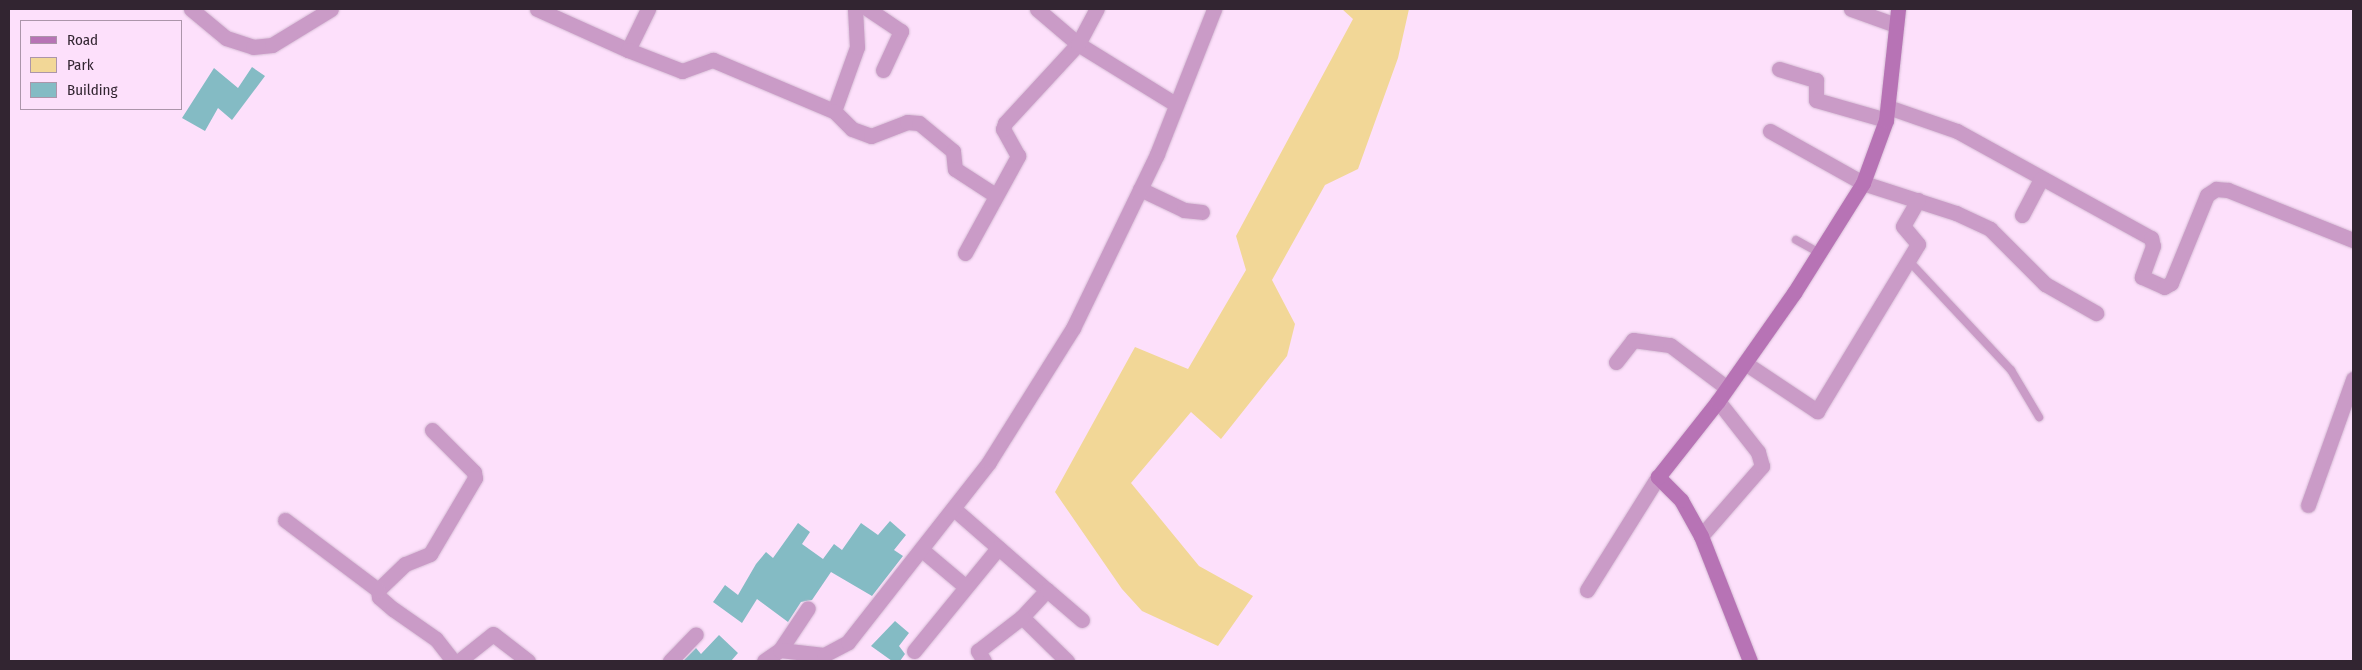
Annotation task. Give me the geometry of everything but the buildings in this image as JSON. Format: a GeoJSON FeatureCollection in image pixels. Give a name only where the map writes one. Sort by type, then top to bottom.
{"type":"FeatureCollection","features":[{"type":"Feature","properties":{"kind":"street"},"geometry":{"type":"LineString","coordinates":[[191,9],[226,38],[253,47],[272,45],[331,9]]}},
{"type":"Feature","properties":{"kind":"street"},"geometry":{"type":"LineString","coordinates":[[537,9],[628,50],[682,71],[714,60],[834,111],[852,129],[871,136],[907,122],[919,123],[953,151],[955,168],[996,195]]}},
{"type":"Feature","properties":{"kind":"street"},"geometry":{"type":"LineString","coordinates":[[628,50],[648,9]]}},
{"type":"Feature","properties":{"kind":"street"},"geometry":{"type":"LineString","coordinates":[[834,111],[857,47],[855,9]]}},
{"type":"Feature","properties":{"kind":"street"},"geometry":{"type":"LineString","coordinates":[[868,9],[901,31],[883,70]]}},
{"type":"Feature","properties":{"kind":"street"},"geometry":{"type":"LineString","coordinates":[[1037,9],[1078,44],[1175,104]]}},
{"type":"Feature","properties":{"kind":"street"},"geometry":{"type":"LineString","coordinates":[[965,253],[1019,152],[1003,129],[1005,123],[1078,44],[1097,9]]}},
{"type":"Feature","properties":{"kind":"street"},"geometry":{"type":"LineString","coordinates":[[1851,9],[1896,25]]}},
{"type":"Feature","properties":{"kind":"street"},"geometry":{"type":"LineString","coordinates":[[1587,590],[1658,477],[1718,401],[1745,363],[1863,183],[1887,113],[1898,9]]}},
{"type":"Feature","properties":{"kind":"street"},"geometry":{"type":"LineString","coordinates":[[780,650],[820,658],[831,654],[848,642],[954,509],[1017,419],[1073,328],[1140,189],[1175,104],[1210,10]]}},
{"type":"Feature","properties":{"kind":"street"},"geometry":{"type":"LineString","coordinates":[[1779,69],[1816,80],[1816,100],[1887,113],[1957,131],[2151,238],[2153,246],[2142,278],[2164,287],[2171,283],[2207,195],[2216,189],[2228,190],[2353,240]]}},
{"type":"Feature","properties":{"kind":"street"},"geometry":{"type":"LineString","coordinates":[[1770,131],[1863,183],[1918,200],[1990,229],[2045,284],[2096,313]]}},
{"type":"Feature","properties":{"kind":"street"},"geometry":{"type":"LineString","coordinates":[[2022,215],[2041,178]]}},
{"type":"Feature","properties":{"kind":"street"},"geometry":{"type":"LineString","coordinates":[[1140,189],[1172,206],[1202,212]]}},
{"type":"Feature","properties":{"kind":"street"},"geometry":{"type":"LineString","coordinates":[[1745,363],[1817,411],[1918,242],[1903,226],[1918,200]]}},
{"type":"Feature","properties":{"kind":"street"},"geometry":{"type":"LineString","coordinates":[[1616,362],[1633,340],[1670,345],[1727,388]]}},
{"type":"Feature","properties":{"kind":"street"},"geometry":{"type":"LineString","coordinates":[[2308,506],[2353,379]]}},
{"type":"Feature","properties":{"kind":"street"},"geometry":{"type":"LineString","coordinates":[[1701,536],[1762,466],[1758,452],[1718,401]]}},
{"type":"Feature","properties":{"kind":"street"},"geometry":{"type":"LineString","coordinates":[[378,590],[405,564],[430,554],[475,478],[474,472],[432,430]]}},
{"type":"Feature","properties":{"kind":"street"},"geometry":{"type":"LineString","coordinates":[[1658,477],[1681,500],[1701,536],[1750,661]]}},
{"type":"Feature","properties":{"kind":"street"},"geometry":{"type":"LineString","coordinates":[[954,509],[1082,620]]}},
{"type":"Feature","properties":{"kind":"street"},"geometry":{"type":"LineString","coordinates":[[285,520],[378,590],[379,597],[436,639],[453,661]]}},
{"type":"Feature","properties":{"kind":"street"},"geometry":{"type":"LineString","coordinates":[[914,651],[998,548]]}},
{"type":"Feature","properties":{"kind":"street"},"geometry":{"type":"LineString","coordinates":[[922,550],[966,587]]}},
{"type":"Feature","properties":{"kind":"street"},"geometry":{"type":"LineString","coordinates":[[984,661],[978,651],[1022,617],[1047,590]]}},
{"type":"Feature","properties":{"kind":"street"},"geometry":{"type":"LineString","coordinates":[[764,661],[780,650],[808,608]]}},
{"type":"Feature","properties":{"kind":"street"},"geometry":{"type":"LineString","coordinates":[[1022,617],[1067,661]]}},
{"type":"Feature","properties":{"kind":"street"},"geometry":{"type":"LineString","coordinates":[[459,661],[490,634],[528,661]]}},
{"type":"Feature","properties":{"kind":"street"},"geometry":{"type":"LineString","coordinates":[[670,661],[696,634]]}},
{"type":"Feature","properties":{"kind":"lane"},"geometry":{"type":"LineString","coordinates":[[1796,240],[1818,252]]}},
{"type":"Feature","properties":{"kind":"lane"},"geometry":{"type":"LineString","coordinates":[[1908,260],[2011,370],[2039,417]]}},
{"type":"Feature","properties":{"kind":"green space"},"geometry":{"type":"Polygon","coordinates":[[[1342,9],[1409,9],[1398,58],[1358,169],[1325,185],[1272,280],[1295,324],[1287,356],[1221,439],[1191,412],[1131,483],[1199,566],[1253,596],[1218,646],[1142,611],[1122,589],[1055,492],[1135,347],[1188,369],[1246,270],[1236,236],[1353,19],[1342,9]]]}}]}
